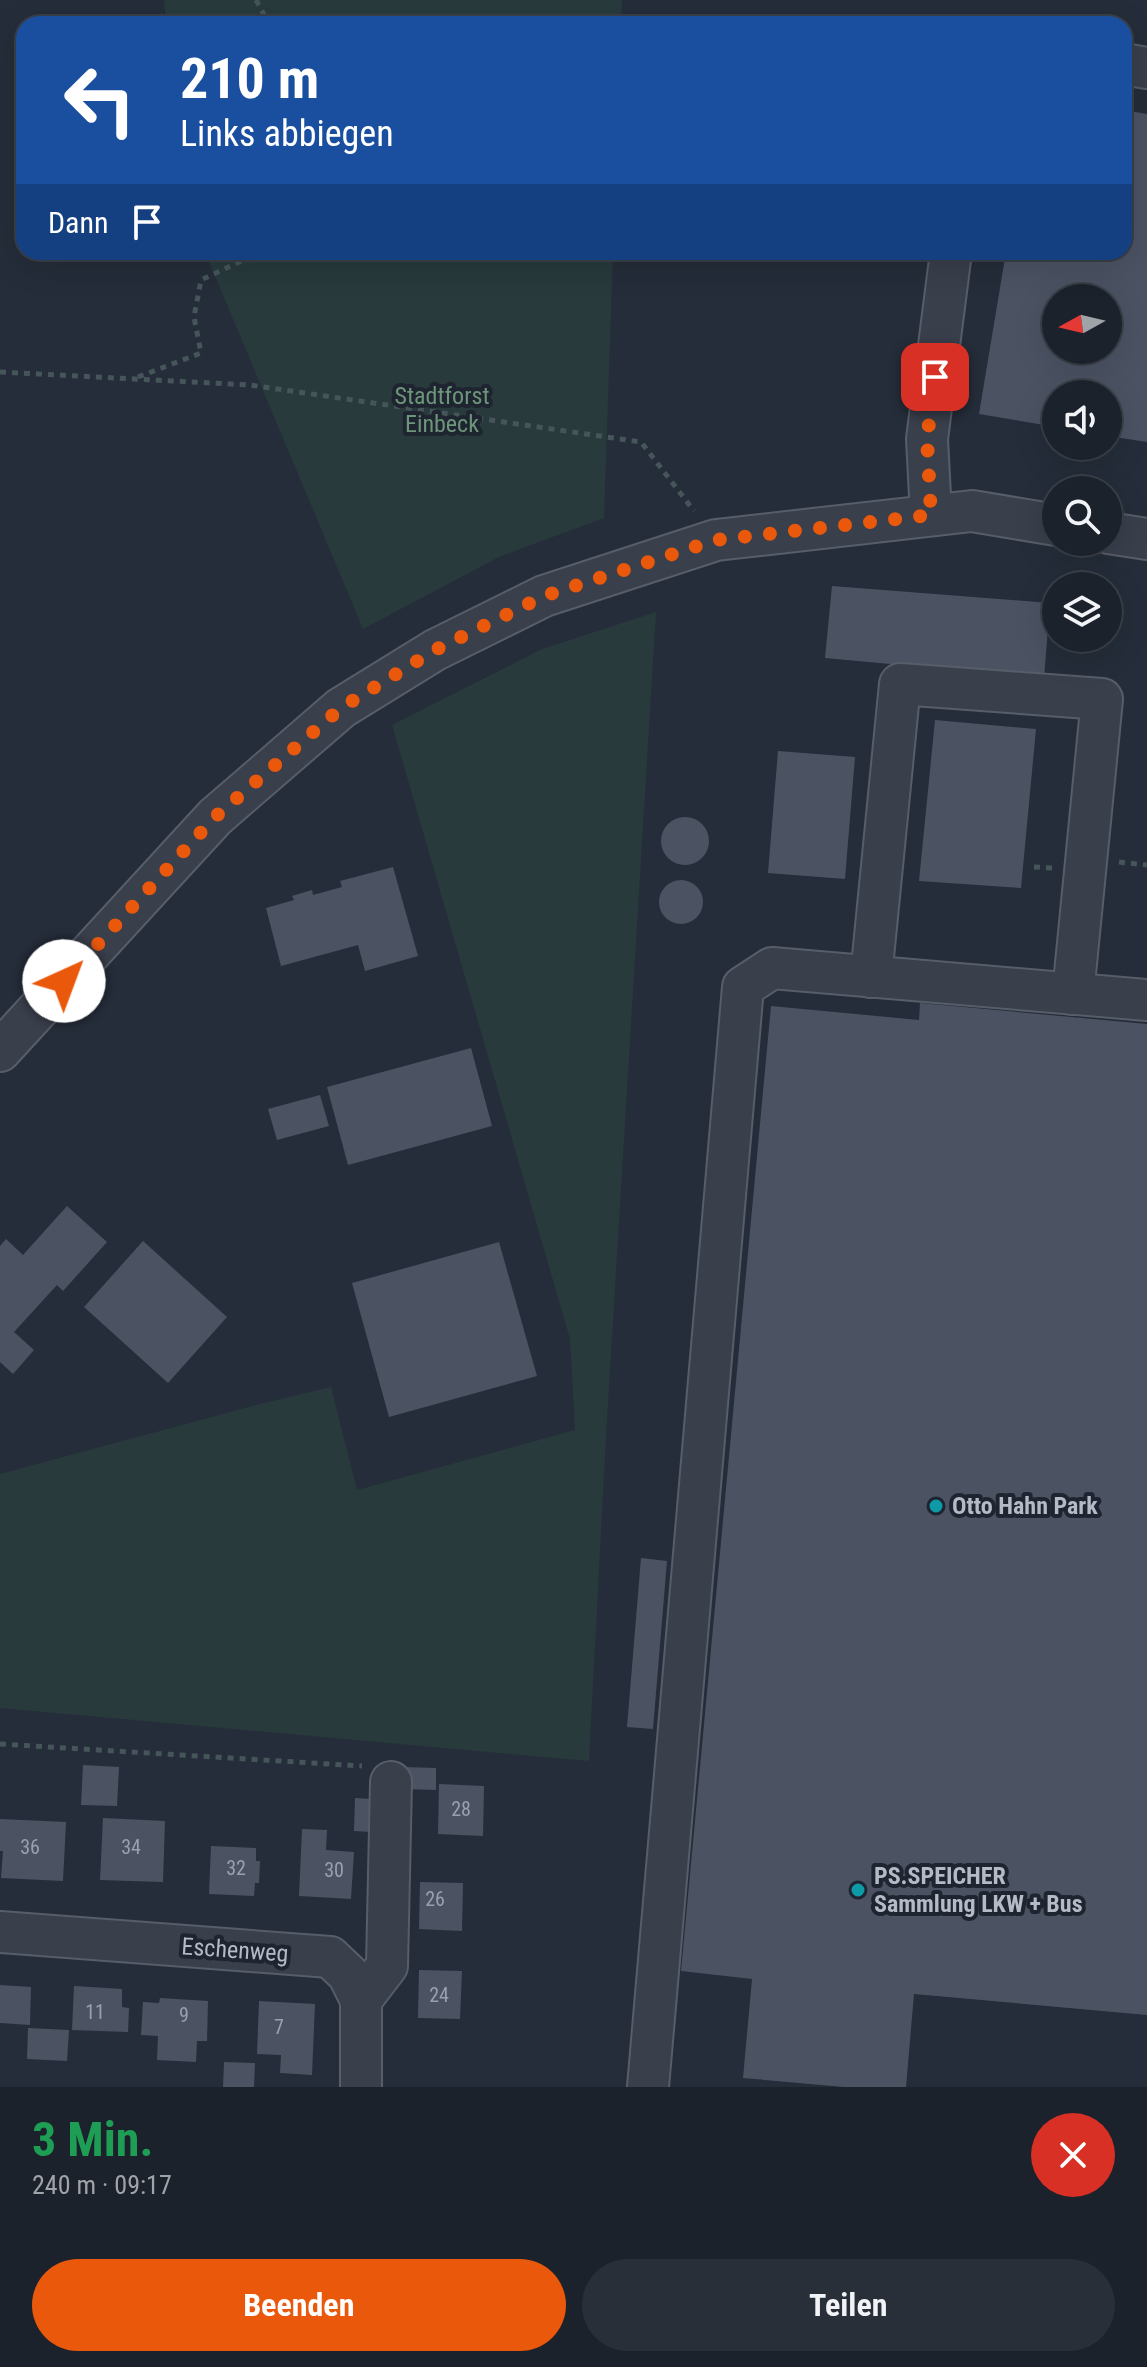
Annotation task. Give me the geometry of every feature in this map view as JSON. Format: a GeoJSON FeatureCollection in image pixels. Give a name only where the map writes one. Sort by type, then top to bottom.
{"type":"FeatureCollection","features":[{"type":"Feature","properties":{"kind":"street"},"geometry":{"type":"LineString","coordinates":[[931,515],[927,439],[950,260]]}},
{"type":"Feature","properties":{"kind":"street"},"geometry":{"type":"LineString","coordinates":[[0,1051],[215,817],[341,708],[435,650],[544,596],[716,540],[972,511],[1042,523]]}},
{"type":"Feature","properties":{"kind":"street"},"geometry":{"type":"LineString","coordinates":[[1122,535],[1147,539]]}},
{"type":"Feature","properties":{"kind":"street"},"geometry":{"type":"LineString","coordinates":[[853,986],[900,684],[1102,699],[1073,994]]}},
{"type":"Feature","properties":{"kind":"street"},"geometry":{"type":"LineString","coordinates":[[648,2087],[743,987],[772,968],[853,986],[1073,994],[1147,1000]]}},
{"type":"Feature","properties":{"kind":"street"},"geometry":{"type":"LineString","coordinates":[[361,2087],[361,2000],[387,1966],[391,1782]]}},
{"type":"Feature","properties":{"kind":"street","name":"Eschenweg"},"geometry":{"type":"LineString","coordinates":[[0,1932],[330,1957],[348,1974],[361,2000]]}},
{"type":"Feature","properties":{"kind":"path"},"geometry":{"type":"LineString","coordinates":[[133,379],[201,353],[194,317],[201,280],[248,260]]}},
{"type":"Feature","properties":{"kind":"path"},"geometry":{"type":"LineString","coordinates":[[0,372],[250,385],[641,442],[716,540]]}},
{"type":"Feature","properties":{"kind":"path"},"geometry":{"type":"LineString","coordinates":[[0,1744],[378,1767],[391,1782]]}},
{"type":"Feature","properties":{"kind":"green space"},"geometry":{"type":"Polygon","coordinates":[[[164,0],[622,0],[621,16],[165,16],[164,0]]]}},
{"type":"Feature","properties":{"kind":"green space","name":"Stadtforst Einbeck"},"geometry":{"type":"Polygon","coordinates":[[[208,260],[613,260],[604,518],[501,556],[363,629],[208,260]]]}},
{"type":"Feature","properties":{"kind":"green space"},"geometry":{"type":"Polygon","coordinates":[[[656,612],[589,1761],[0,1708],[0,1474],[331,1387],[357,1490],[575,1430],[570,1339],[392,725],[542,649],[656,612]]]}},
{"type":"Feature","properties":{"kind":"building"},"geometry":{"type":"Polygon","coordinates":[[[1132,111],[1147,114],[1147,442],[1122,438],[1122,380],[1042,380],[1042,425],[979,414],[1005,260],[1132,260],[1132,111]]]}},
{"type":"Feature","properties":{"kind":"building"},"geometry":{"type":"Polygon","coordinates":[[[832,586],[1042,602],[1042,652],[1046,652],[1044,678],[825,658],[832,586]]]}},
{"type":"Feature","properties":{"kind":"building"},"geometry":{"type":"Polygon","coordinates":[[[935,720],[1036,729],[1021,888],[919,881],[935,720]]]}},
{"type":"Feature","properties":{"kind":"building"},"geometry":{"type":"Polygon","coordinates":[[[778,751],[855,757],[845,879],[768,873],[778,751]]]}},
{"type":"Feature","properties":{"kind":"building"},"geometry":{"type":"Polygon","coordinates":[[[685,817],[702,824],[709,841],[702,858],[685,865],[668,858],[661,841],[668,824],[685,817]]]}},
{"type":"Feature","properties":{"kind":"building"},"geometry":{"type":"Polygon","coordinates":[[[393,867],[418,956],[365,971],[358,945],[281,966],[266,908],[294,900],[292,896],[312,890],[313,895],[342,887],[340,881],[393,867]]]}},
{"type":"Feature","properties":{"kind":"building"},"geometry":{"type":"Polygon","coordinates":[[[681,880],[697,886],[703,902],[697,918],[681,924],[665,918],[659,902],[665,886],[681,880]]]}},
{"type":"Feature","properties":{"kind":"building","name":"Otto Hahn Park"},"geometry":{"type":"Polygon","coordinates":[[[920,1003],[1147,1024],[1147,2015],[914,1994],[906,2087],[844,2087],[743,2078],[752,1979],[681,1971],[771,1006],[919,1020],[920,1003]]]}},
{"type":"Feature","properties":{"kind":"building"},"geometry":{"type":"Polygon","coordinates":[[[471,1048],[492,1126],[348,1165],[327,1087],[471,1048]]]}},
{"type":"Feature","properties":{"kind":"building"},"geometry":{"type":"Polygon","coordinates":[[[320,1095],[329,1126],[277,1140],[268,1109],[320,1095]]]}},
{"type":"Feature","properties":{"kind":"building"},"geometry":{"type":"Polygon","coordinates":[[[67,1206],[107,1242],[63,1291],[57,1285],[14,1332],[34,1350],[13,1374],[0,1362],[0,1246],[6,1239],[23,1255],[67,1206]]]}},
{"type":"Feature","properties":{"kind":"building"},"geometry":{"type":"Polygon","coordinates":[[[143,1241],[227,1317],[168,1383],[84,1307],[143,1241]]]}},
{"type":"Feature","properties":{"kind":"building"},"geometry":{"type":"Polygon","coordinates":[[[499,1242],[537,1376],[389,1417],[352,1283],[499,1242]]]}},
{"type":"Feature","properties":{"kind":"building"},"geometry":{"type":"Polygon","coordinates":[[[641,1558],[667,1561],[653,1729],[627,1727],[641,1558]]]}},
{"type":"Feature","properties":{"kind":"building"},"geometry":{"type":"Polygon","coordinates":[[[83,1765],[119,1767],[117,1806],[81,1805],[83,1765]]]}},
{"type":"Feature","properties":{"kind":"building"},"geometry":{"type":"Polygon","coordinates":[[[404,1767],[436,1768],[436,1790],[403,1789],[404,1767]]]}},
{"type":"Feature","properties":{"kind":"building"},"geometry":{"type":"Polygon","coordinates":[[[439,1784],[484,1786],[483,1836],[438,1834],[439,1784]]]}},
{"type":"Feature","properties":{"kind":"building"},"geometry":{"type":"Polygon","coordinates":[[[355,1798],[372,1799],[371,1832],[354,1831],[355,1798]]]}},
{"type":"Feature","properties":{"kind":"building"},"geometry":{"type":"Polygon","coordinates":[[[103,1818],[165,1821],[163,1882],[100,1880],[103,1818]]]}},
{"type":"Feature","properties":{"kind":"building"},"geometry":{"type":"Polygon","coordinates":[[[0,1819],[66,1822],[63,1881],[1,1878],[3,1851],[0,1851],[0,1819]]]}},
{"type":"Feature","properties":{"kind":"building"},"geometry":{"type":"Polygon","coordinates":[[[302,1829],[327,1830],[326,1850],[354,1852],[351,1899],[299,1896],[302,1829]]]}},
{"type":"Feature","properties":{"kind":"building"},"geometry":{"type":"Polygon","coordinates":[[[211,1846],[256,1848],[256,1861],[260,1861],[259,1883],[255,1883],[254,1896],[209,1894],[211,1846]]]}},
{"type":"Feature","properties":{"kind":"building"},"geometry":{"type":"Polygon","coordinates":[[[420,1882],[463,1883],[462,1931],[419,1929],[420,1882]]]}},
{"type":"Feature","properties":{"kind":"building"},"geometry":{"type":"Polygon","coordinates":[[[419,1970],[462,1971],[460,2019],[418,2018],[419,1970]]]}},
{"type":"Feature","properties":{"kind":"building"},"geometry":{"type":"Polygon","coordinates":[[[0,1985],[31,1987],[30,2025],[0,2023],[0,1985]]]}},
{"type":"Feature","properties":{"kind":"building"},"geometry":{"type":"Polygon","coordinates":[[[74,1986],[122,1989],[122,2007],[129,2008],[128,2032],[72,2030],[74,1986]]]}},
{"type":"Feature","properties":{"kind":"building"},"geometry":{"type":"Polygon","coordinates":[[[160,1998],[208,2001],[207,2041],[197,2041],[196,2062],[157,2060],[158,2036],[141,2035],[143,2002],[159,2003],[160,1998]]]}},
{"type":"Feature","properties":{"kind":"building"},"geometry":{"type":"Polygon","coordinates":[[[259,2001],[315,2004],[312,2075],[280,2073],[281,2055],[257,2054],[259,2001]]]}},
{"type":"Feature","properties":{"kind":"building"},"geometry":{"type":"Polygon","coordinates":[[[28,2028],[69,2030],[67,2061],[27,2059],[28,2028]]]}},
{"type":"Feature","properties":{"kind":"building"},"geometry":{"type":"Polygon","coordinates":[[[224,2062],[255,2063],[254,2087],[223,2087],[224,2062]]]}},
{"type":"Feature","properties":{"kind":"place","name":"Otto Hahn Park"},"geometry":{"type":"Point","coordinates":[936,1506]}},
{"type":"Feature","properties":{"kind":"place","name":"PS.SPEICHER Sammlung LKW + Bus"},"geometry":{"type":"Point","coordinates":[858,1890]}},
{"type":"Feature","properties":{"kind":"route"},"geometry":{"type":"LineString","coordinates":[[64,981],[215,817],[341,708],[435,650],[544,596],[716,540],[931,515],[927,439],[935,377]]}}]}
